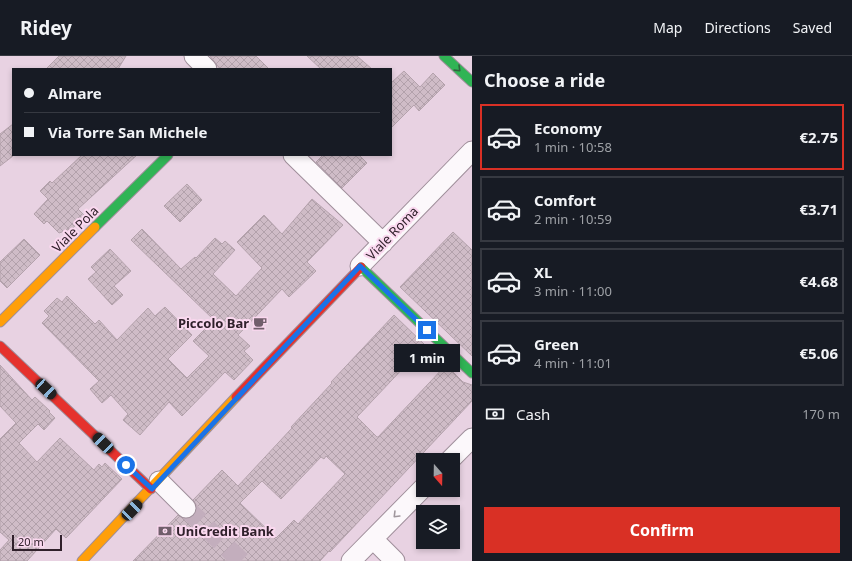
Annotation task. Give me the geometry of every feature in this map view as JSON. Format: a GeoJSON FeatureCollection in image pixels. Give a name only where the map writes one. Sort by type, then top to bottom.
{"type":"FeatureCollection","features":[{"type":"Feature","properties":{"kind":"street"},"geometry":{"type":"LineString","coordinates":[[194,56],[205,68]]}},
{"type":"Feature","properties":{"kind":"street"},"geometry":{"type":"LineString","coordinates":[[444,56],[472,82]]}},
{"type":"Feature","properties":{"kind":"street","name":"Viale Roma"},"geometry":{"type":"LineString","coordinates":[[82,561],[360,266],[472,151]]}},
{"type":"Feature","properties":{"kind":"street","name":"Viale Pola"},"geometry":{"type":"LineString","coordinates":[[0,322],[167,156]]}},
{"type":"Feature","properties":{"kind":"street"},"geometry":{"type":"LineString","coordinates":[[294,156],[382,243]]}},
{"type":"Feature","properties":{"kind":"street"},"geometry":{"type":"LineString","coordinates":[[360,266],[472,373]]}},
{"type":"Feature","properties":{"kind":"street"},"geometry":{"type":"LineString","coordinates":[[0,346],[155,485],[186,508]]}},
{"type":"Feature","properties":{"kind":"street"},"geometry":{"type":"LineString","coordinates":[[457,453],[472,438]]}},
{"type":"Feature","properties":{"kind":"street"},"geometry":{"type":"LineString","coordinates":[[351,561],[416,495]]}},
{"type":"Feature","properties":{"kind":"street"},"geometry":{"type":"LineString","coordinates":[[373,539],[395,561]]}},
{"type":"Feature","properties":{"kind":"building"},"geometry":{"type":"Polygon","coordinates":[[[59,56],[126,56],[119,68],[47,68],[59,56]]]}},
{"type":"Feature","properties":{"kind":"building"},"geometry":{"type":"Polygon","coordinates":[[[210,56],[256,56],[268,68],[219,68],[210,56]]]}},
{"type":"Feature","properties":{"kind":"building"},"geometry":{"type":"Polygon","coordinates":[[[307,56],[357,56],[371,68],[320,68],[307,56]]]}},
{"type":"Feature","properties":{"kind":"building"},"geometry":{"type":"Polygon","coordinates":[[[404,71],[420,87],[433,73],[445,85],[419,111],[414,105],[392,127],[392,82],[404,71]]]}},
{"type":"Feature","properties":{"kind":"building"},"geometry":{"type":"Polygon","coordinates":[[[12,125],[13,156],[0,166],[0,134],[12,125]]]}},
{"type":"Feature","properties":{"kind":"building"},"geometry":{"type":"Polygon","coordinates":[[[81,156],[136,156],[78,209],[84,215],[73,228],[59,233],[47,221],[44,224],[34,214],[48,199],[40,191],[50,181],[52,183],[81,156]]]}},
{"type":"Feature","properties":{"kind":"building"},"geometry":{"type":"Polygon","coordinates":[[[322,156],[360,156],[367,163],[342,188],[316,162],[322,156]]]}},
{"type":"Feature","properties":{"kind":"building"},"geometry":{"type":"Polygon","coordinates":[[[187,184],[202,200],[180,222],[164,206],[187,184]]]}},
{"type":"Feature","properties":{"kind":"building"},"geometry":{"type":"Polygon","coordinates":[[[312,199],[343,225],[307,262],[316,271],[289,297],[282,289],[238,335],[250,346],[244,351],[253,360],[234,380],[225,372],[182,416],[169,402],[140,435],[123,420],[128,414],[111,395],[102,403],[90,389],[99,381],[42,323],[49,316],[44,311],[57,298],[62,302],[67,296],[95,324],[99,320],[117,340],[148,308],[155,316],[165,307],[192,335],[168,359],[187,378],[209,356],[193,341],[214,320],[131,240],[142,229],[181,269],[195,257],[196,258],[215,238],[222,244],[225,241],[235,250],[213,274],[236,296],[262,268],[237,242],[264,215],[282,234],[312,199]]]}},
{"type":"Feature","properties":{"kind":"building"},"geometry":{"type":"Polygon","coordinates":[[[453,232],[472,250],[472,356],[400,287],[453,232]]]}},
{"type":"Feature","properties":{"kind":"building"},"geometry":{"type":"Polygon","coordinates":[[[24,239],[40,255],[7,288],[0,281],[0,262],[24,239]]]}},
{"type":"Feature","properties":{"kind":"building"},"geometry":{"type":"Polygon","coordinates":[[[110,249],[131,271],[114,286],[123,295],[112,305],[88,279],[96,272],[91,267],[110,249]]]}},
{"type":"Feature","properties":{"kind":"building"},"geometry":{"type":"Polygon","coordinates":[[[394,315],[425,345],[357,417],[378,437],[446,365],[463,382],[472,385],[472,401],[423,453],[416,453],[416,461],[320,561],[133,561],[178,515],[184,519],[194,515],[197,506],[193,500],[222,470],[238,486],[332,383],[331,382],[394,315]],[[326,456],[324,459],[321,457],[281,499],[262,481],[240,503],[276,538],[294,520],[298,524],[345,474],[326,456]]]}},
{"type":"Feature","properties":{"kind":"building"},"geometry":{"type":"Polygon","coordinates":[[[0,365],[32,400],[35,397],[50,411],[49,412],[55,418],[44,430],[38,424],[19,443],[37,462],[60,438],[94,470],[99,464],[102,467],[105,463],[122,479],[66,538],[56,529],[27,561],[0,561],[0,550],[9,540],[0,532],[0,439],[16,423],[0,406],[0,365]]]}},
{"type":"Feature","properties":{"kind":"tunnel"},"geometry":{"type":"LineString","coordinates":[[186,508],[241,561]]}},
{"type":"Feature","properties":{"kind":"traffic: fast"},"geometry":{"type":"LineString","coordinates":[[444,56],[472,82]]}},
{"type":"Feature","properties":{"kind":"traffic: fast"},"geometry":{"type":"LineString","coordinates":[[95,227],[167,156]]}},
{"type":"Feature","properties":{"kind":"traffic: fast"},"geometry":{"type":"LineString","coordinates":[[361,267],[472,373]]}},
{"type":"Feature","properties":{"kind":"traffic: slow"},"geometry":{"type":"LineString","coordinates":[[0,322],[95,227]]}},
{"type":"Feature","properties":{"kind":"traffic: slow"},"geometry":{"type":"LineString","coordinates":[[82,561],[236,397]]}},
{"type":"Feature","properties":{"kind":"traffic: jam"},"geometry":{"type":"LineString","coordinates":[[236,397],[361,267]]}},
{"type":"Feature","properties":{"kind":"traffic: jam"},"geometry":{"type":"LineString","coordinates":[[0,346],[151,489]]}},
{"type":"Feature","properties":{"kind":"place","name":"Piccolo Bar"},"geometry":{"type":"Point","coordinates":[260,323]}},
{"type":"Feature","properties":{"kind":"place","name":"UniCredit Bank"},"geometry":{"type":"Point","coordinates":[165,531]}},
{"type":"Feature","properties":{"kind":"route"},"geometry":{"type":"LineString","coordinates":[[126,465],[152,489],[360,266],[427,330]]}}]}
